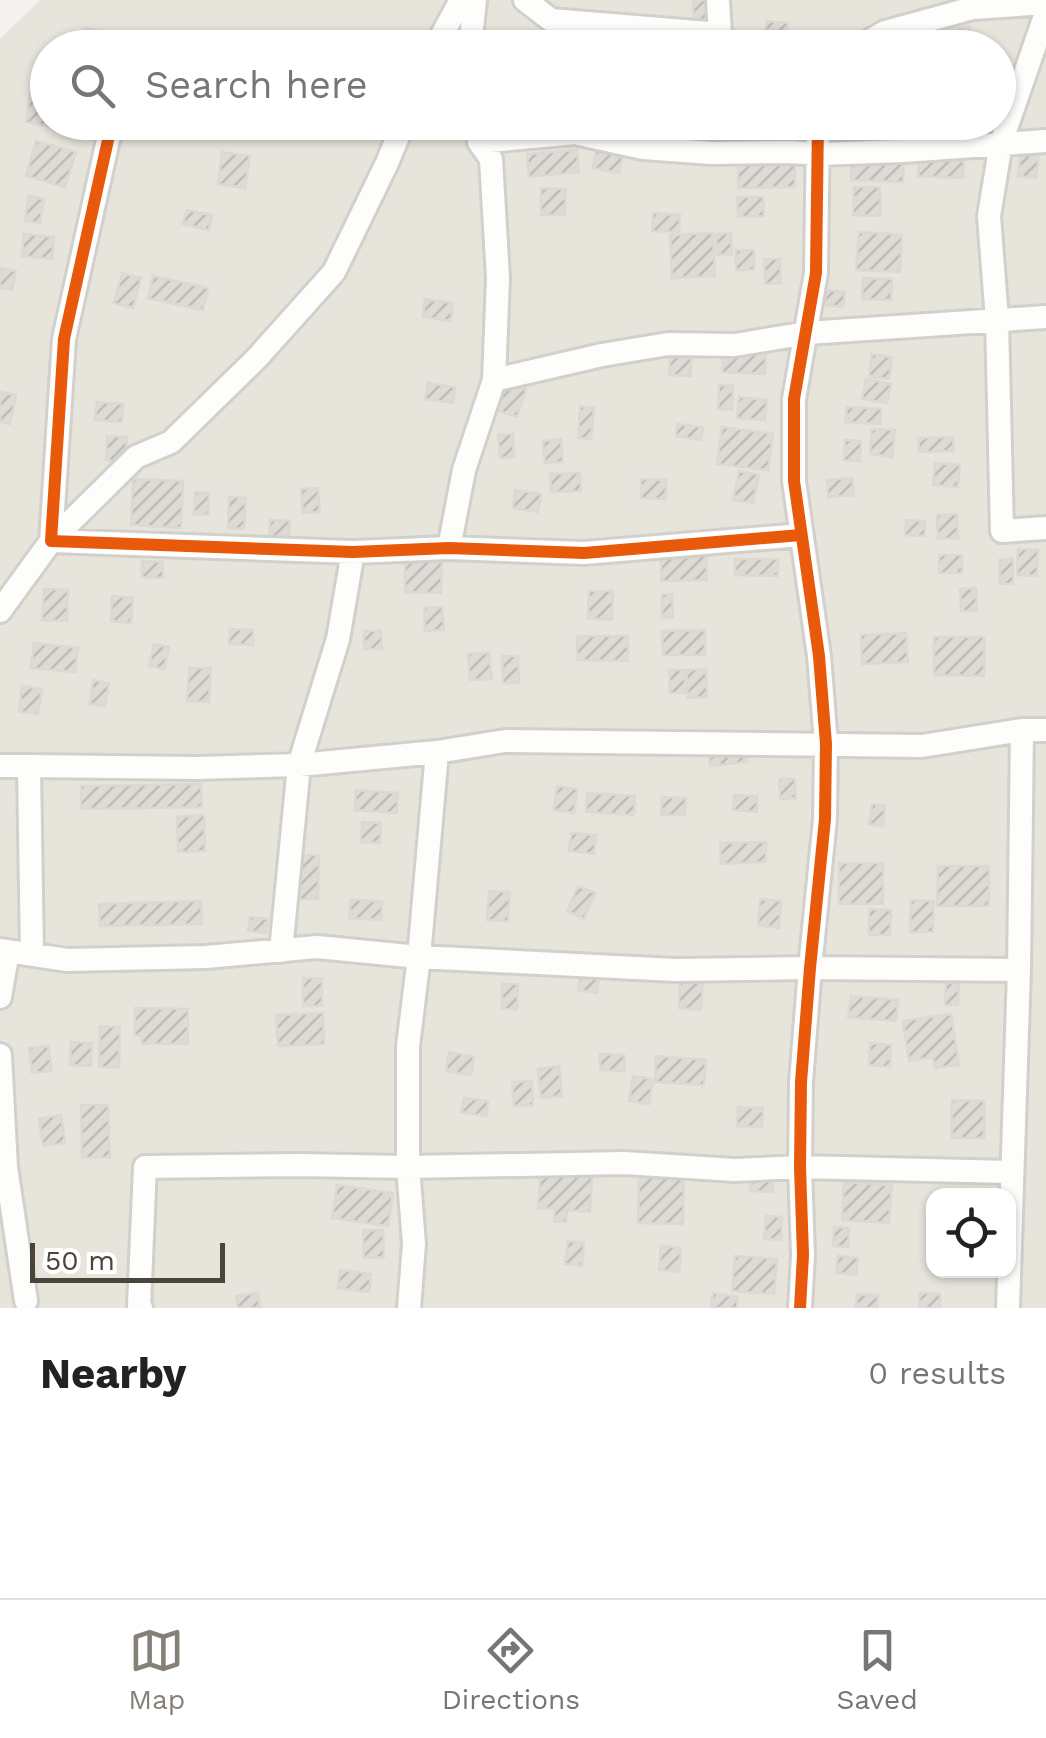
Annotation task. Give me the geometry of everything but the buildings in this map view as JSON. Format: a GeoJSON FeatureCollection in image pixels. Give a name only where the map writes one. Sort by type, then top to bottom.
{"type":"FeatureCollection","features":[{"type":"Feature","properties":{"kind":"street"},"geometry":{"type":"LineString","coordinates":[[445,30],[461,0]]}},
{"type":"Feature","properties":{"kind":"street"},"geometry":{"type":"LineString","coordinates":[[472,30],[476,0]]}},
{"type":"Feature","properties":{"kind":"street"},"geometry":{"type":"LineString","coordinates":[[525,0],[552,20],[635,30]]}},
{"type":"Feature","properties":{"kind":"street"},"geometry":{"type":"LineString","coordinates":[[718,0],[724,30]]}},
{"type":"Feature","properties":{"kind":"street"},"geometry":{"type":"LineString","coordinates":[[892,30],[973,8],[1046,3]]}},
{"type":"Feature","properties":{"kind":"street"},"geometry":{"type":"LineString","coordinates":[[1016,100],[1046,13]]}},
{"type":"Feature","properties":{"kind":"street"},"geometry":{"type":"LineString","coordinates":[[51,541],[64,338],[108,140]]}},
{"type":"Feature","properties":{"kind":"street"},"geometry":{"type":"LineString","coordinates":[[0,611],[51,541],[136,457],[171,442],[258,358],[334,272],[397,140]]}},
{"type":"Feature","properties":{"kind":"street"},"geometry":{"type":"LineString","coordinates":[[449,548],[464,470],[494,380],[498,278],[491,159],[482,140]]}},
{"type":"Feature","properties":{"kind":"street"},"geometry":{"type":"LineString","coordinates":[[607,140],[642,148],[712,153],[818,154],[1046,141]]}},
{"type":"Feature","properties":{"kind":"street"},"geometry":{"type":"LineString","coordinates":[[800,1308],[801,1082],[825,819],[826,744],[819,656],[794,482],[794,399],[816,273],[818,140]]}},
{"type":"Feature","properties":{"kind":"street"},"geometry":{"type":"LineString","coordinates":[[1002,140],[989,216],[997,320],[1002,531],[1046,528]]}},
{"type":"Feature","properties":{"kind":"street"},"geometry":{"type":"LineString","coordinates":[[494,380],[668,344],[735,345],[807,332],[1046,317]]}},
{"type":"Feature","properties":{"kind":"street"},"geometry":{"type":"LineString","coordinates":[[51,541],[353,552],[449,548],[584,554],[802,535]]}},
{"type":"Feature","properties":{"kind":"street"},"geometry":{"type":"LineString","coordinates":[[282,951],[300,765],[338,639],[353,552]]}},
{"type":"Feature","properties":{"kind":"street"},"geometry":{"type":"LineString","coordinates":[[1008,1308],[1020,970],[1022,730]]}},
{"type":"Feature","properties":{"kind":"street"},"geometry":{"type":"LineString","coordinates":[[0,766],[300,765],[437,752],[506,740],[922,746],[1022,730],[1046,730]]}},
{"type":"Feature","properties":{"kind":"street"},"geometry":{"type":"LineString","coordinates":[[409,1308],[414,1244],[408,1167],[408,1046],[437,752]]}},
{"type":"Feature","properties":{"kind":"street"},"geometry":{"type":"LineString","coordinates":[[29,766],[32,954]]}},
{"type":"Feature","properties":{"kind":"street"},"geometry":{"type":"LineString","coordinates":[[0,997],[4,950],[66,960],[206,957],[316,947],[419,957],[675,970],[1020,970]]}},
{"type":"Feature","properties":{"kind":"street"},"geometry":{"type":"LineString","coordinates":[[0,1055],[6,1167],[26,1302]]}},
{"type":"Feature","properties":{"kind":"street"},"geometry":{"type":"LineString","coordinates":[[141,1308],[145,1166],[624,1163],[735,1170],[1012,1172]]}},
{"type":"Feature","properties":{"kind":"shaded area"},"geometry":{"type":"Polygon","coordinates":[[[40,0],[1046,0],[1046,1308],[0,1308],[0,39],[40,0]]]}},
{"type":"Feature","properties":{"kind":"cycle path"},"geometry":{"type":"LineString","coordinates":[[108,140],[64,339],[51,541],[353,552],[449,548],[584,553],[801,535]]}},
{"type":"Feature","properties":{"kind":"cycle path"},"geometry":{"type":"LineString","coordinates":[[800,1308],[801,1082],[825,819],[826,744],[819,656],[794,481],[794,399],[816,273],[818,140]]}}]}
